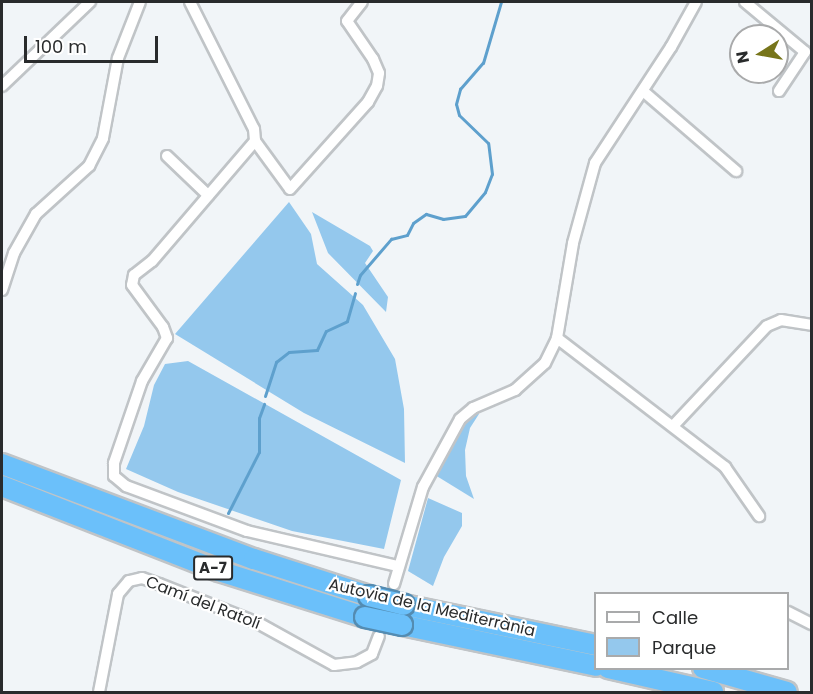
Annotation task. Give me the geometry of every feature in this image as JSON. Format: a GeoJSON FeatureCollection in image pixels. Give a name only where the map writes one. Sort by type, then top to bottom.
{"type":"FeatureCollection","features":[{"type":"Feature","properties":{"kind":"highway","name":"Autovia de la Mediterrània"},"geometry":{"type":"LineString","coordinates":[[2,464],[254,559],[369,596],[594,645]]}},
{"type":"Feature","properties":{"kind":"highway","name":"Autovia de la Mediterrània"},"geometry":{"type":"LineString","coordinates":[[2,486],[64,508],[219,571],[365,617],[594,666]]}},
{"type":"Feature","properties":{"kind":"highway"},"geometry":{"type":"LineString","coordinates":[[612,670],[712,693]]}},
{"type":"Feature","properties":{"kind":"highway"},"geometry":{"type":"LineString","coordinates":[[707,670],[788,693]]}},
{"type":"Feature","properties":{"kind":"street"},"geometry":{"type":"LineString","coordinates":[[2,86],[90,2]]}},
{"type":"Feature","properties":{"kind":"street"},"geometry":{"type":"LineString","coordinates":[[2,290],[14,253],[36,214],[89,166],[103,138],[118,58],[140,2]]}},
{"type":"Feature","properties":{"kind":"street"},"geometry":{"type":"LineString","coordinates":[[190,2],[254,129],[255,141],[290,189],[368,102],[379,73],[347,21],[362,2]]}},
{"type":"Feature","properties":{"kind":"street"},"geometry":{"type":"LineString","coordinates":[[394,584],[423,487],[460,418],[529,380],[545,363],[557,338],[573,243],[595,163],[643,91],[696,2]]}},
{"type":"Feature","properties":{"kind":"street"},"geometry":{"type":"LineString","coordinates":[[745,2],[805,52],[778,91]]}},
{"type":"Feature","properties":{"kind":"street"},"geometry":{"type":"LineString","coordinates":[[643,91],[736,171]]}},
{"type":"Feature","properties":{"kind":"street"},"geometry":{"type":"LineString","coordinates":[[255,141],[152,261],[134,275],[132,285],[163,327],[167,338],[142,381],[114,463],[114,476],[126,486],[247,531],[398,566]]}},
{"type":"Feature","properties":{"kind":"street"},"geometry":{"type":"LineString","coordinates":[[166,156],[208,195]]}},
{"type":"Feature","properties":{"kind":"street"},"geometry":{"type":"LineString","coordinates":[[673,426],[767,326],[781,320],[812,325]]}},
{"type":"Feature","properties":{"kind":"street"},"geometry":{"type":"LineString","coordinates":[[557,338],[725,467],[759,516]]}},
{"type":"Feature","properties":{"kind":"street","name":"Camí del Ratolí"},"geometry":{"type":"LineString","coordinates":[[99,693],[118,594],[129,581],[142,578],[258,623],[334,665],[357,662],[372,654],[378,640]]}},
{"type":"Feature","properties":{"kind":"street"},"geometry":{"type":"LineString","coordinates":[[789,612],[812,624]]}},
{"type":"Feature","properties":{"kind":"green space"},"geometry":{"type":"Polygon","coordinates":[[[289,202],[311,234],[317,264],[363,305],[395,359],[404,409],[405,463],[304,413],[175,334],[289,202]]]}},
{"type":"Feature","properties":{"kind":"green space"},"geometry":{"type":"Polygon","coordinates":[[[312,212],[370,246],[373,251],[365,263],[388,297],[386,312],[328,253],[312,212]]]}},
{"type":"Feature","properties":{"kind":"green space"},"geometry":{"type":"Polygon","coordinates":[[[188,361],[401,480],[384,549],[292,531],[178,492],[126,469],[144,426],[154,385],[165,364],[188,361]]]}},
{"type":"Feature","properties":{"kind":"green space"},"geometry":{"type":"Polygon","coordinates":[[[474,411],[479,414],[470,428],[465,450],[466,476],[474,499],[435,475],[461,426],[474,411]]]}},
{"type":"Feature","properties":{"kind":"green space"},"geometry":{"type":"Polygon","coordinates":[[[428,498],[462,513],[462,526],[444,557],[433,586],[408,571],[428,498]]]}},
{"type":"Feature","properties":{"kind":"waterway"},"geometry":{"type":"LineString","coordinates":[[357,284],[360,275],[391,239],[407,235],[413,223],[426,214],[443,219],[465,216],[485,192],[492,174],[488,143],[459,115],[456,104],[460,89],[483,63],[501,2]]}},
{"type":"Feature","properties":{"kind":"waterway"},"geometry":{"type":"LineString","coordinates":[[265,396],[276,362],[289,352],[317,350],[326,331],[347,321],[355,293]]}},
{"type":"Feature","properties":{"kind":"waterway"},"geometry":{"type":"LineString","coordinates":[[228,513],[259,452],[259,418],[264,404]]}}]}
